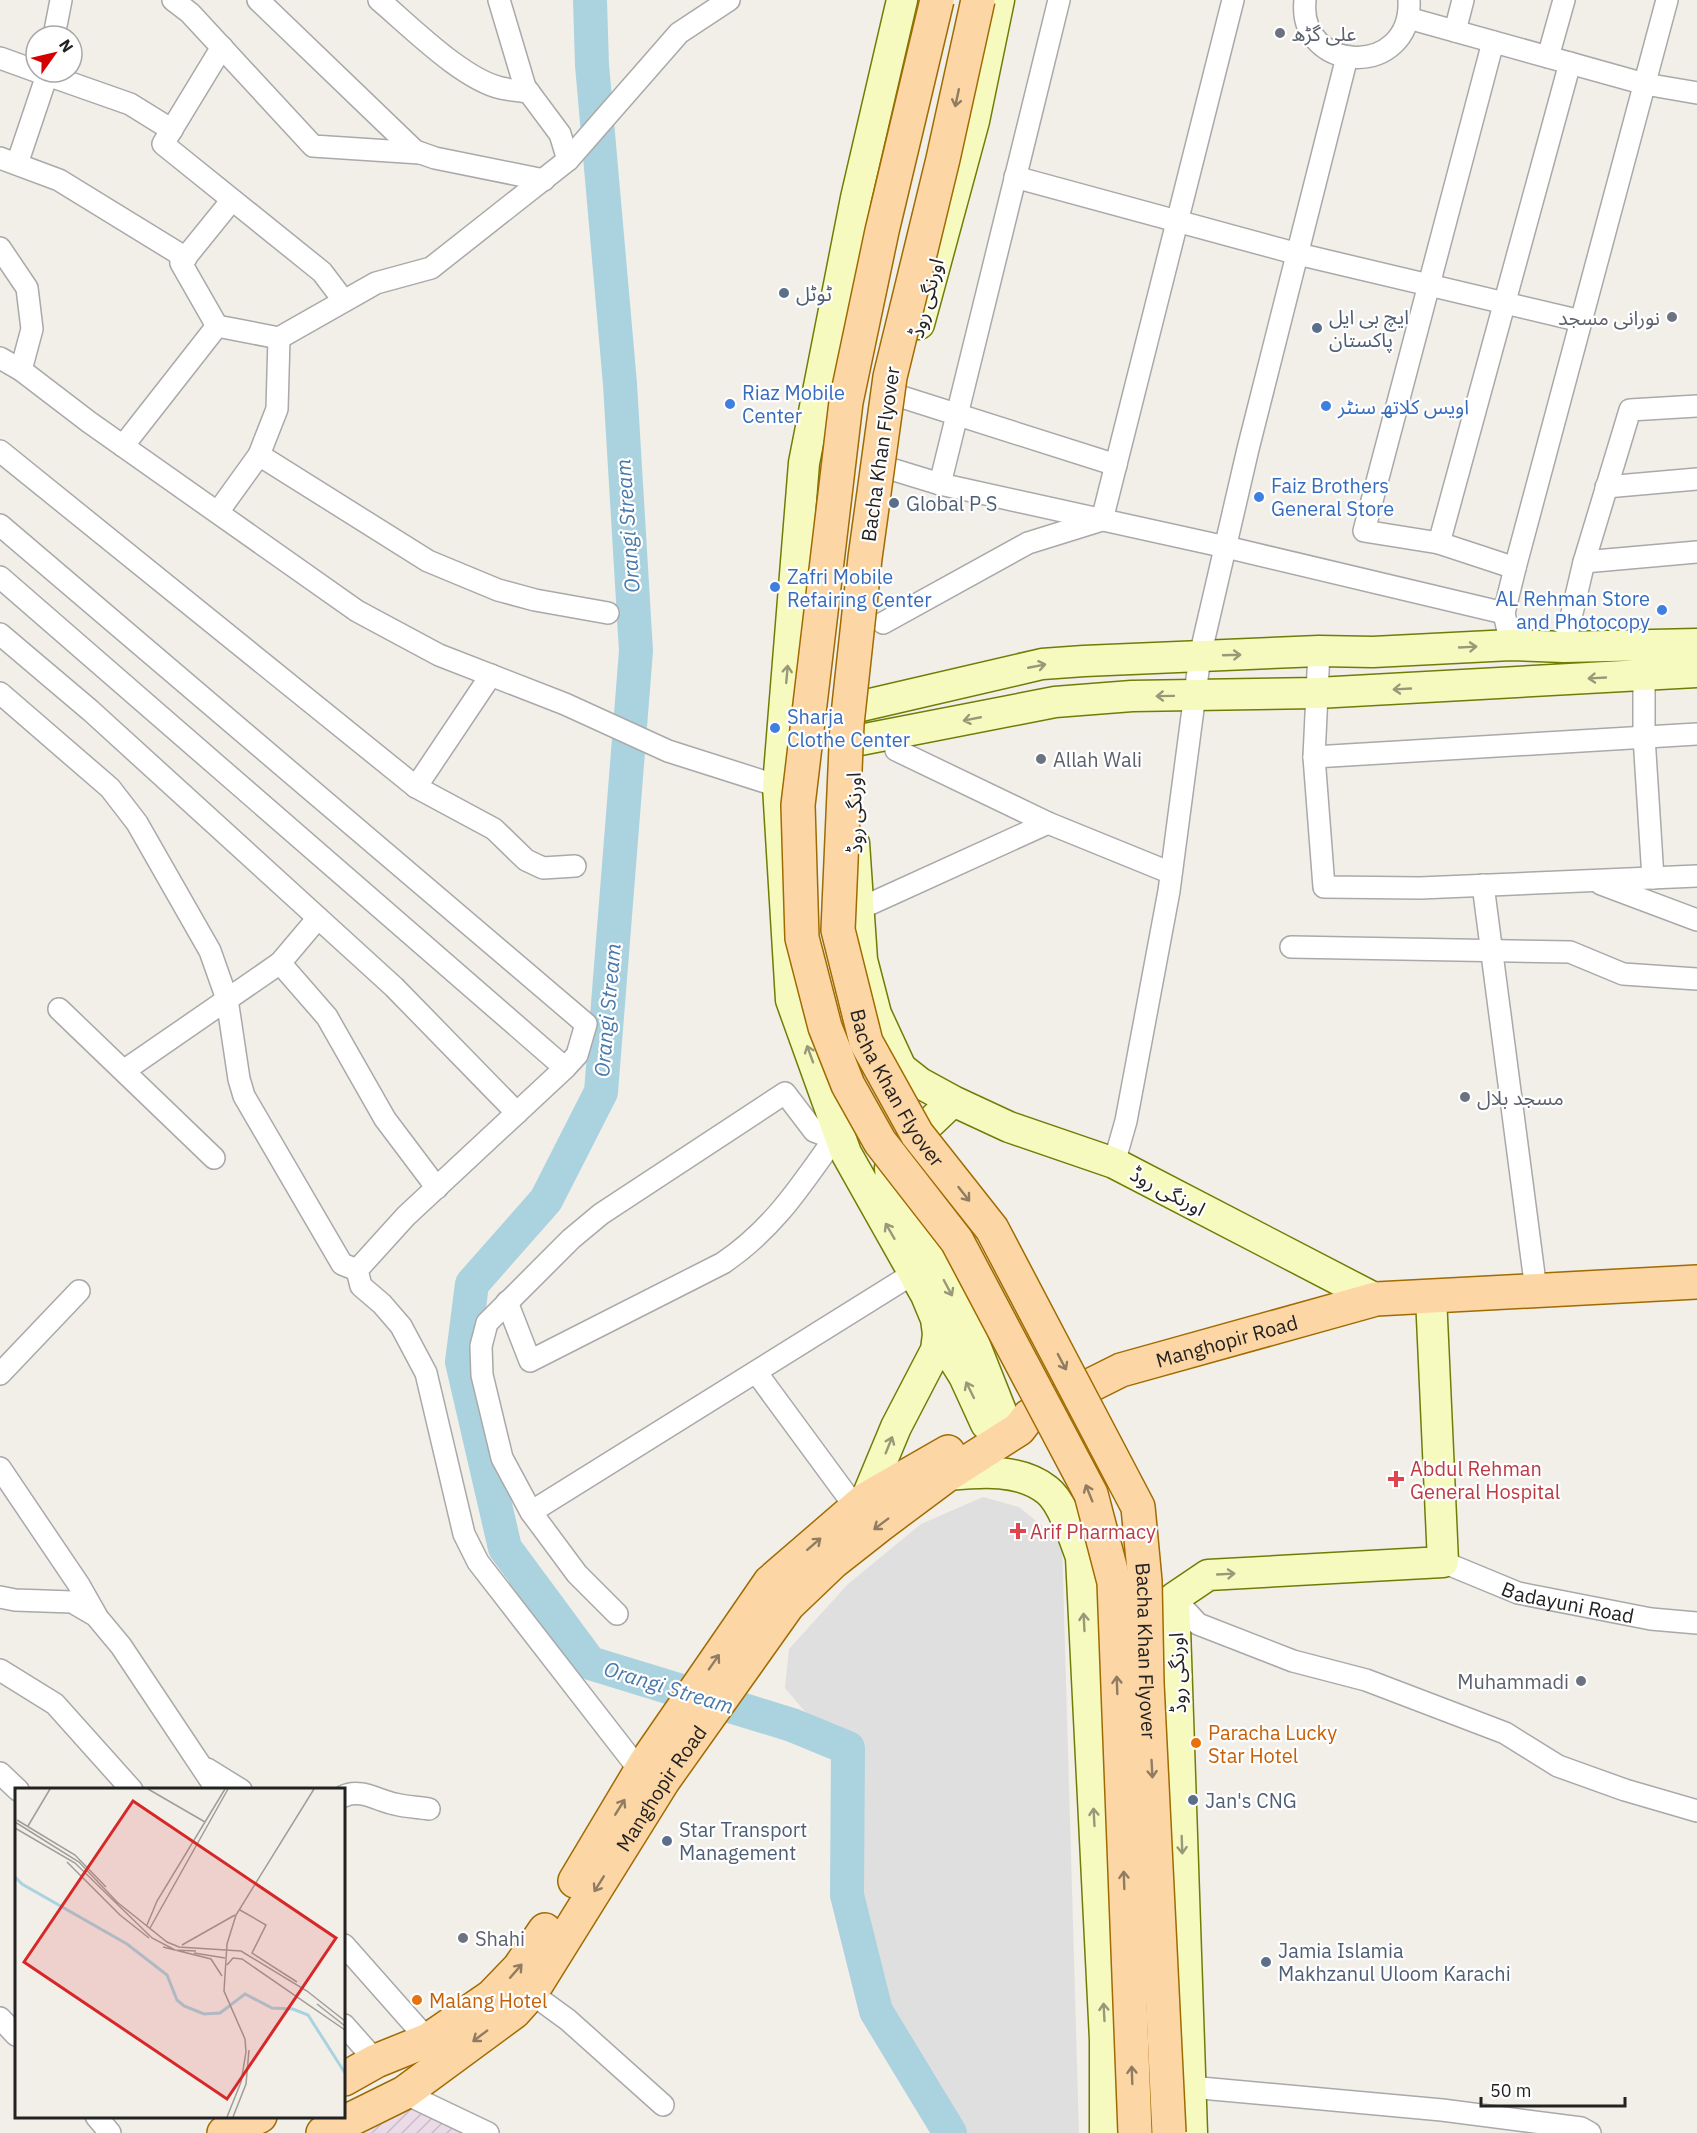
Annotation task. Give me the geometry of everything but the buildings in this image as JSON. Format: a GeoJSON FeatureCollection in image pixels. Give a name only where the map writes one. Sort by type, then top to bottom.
{"type":"FeatureCollection","features":[{"type":"Feature","properties":{"kind":"main road","name":"Bacha Khan Flyover"},"geometry":{"type":"LineString","coordinates":[[937,0],[882,231],[846,402],[798,805],[802,938],[825,1027],[848,1086],[879,1142],[957,1241],[1091,1494],[1114,1582],[1135,2133]]}},
{"type":"Feature","properties":{"kind":"main road","name":"Bacha Khan Flyover"},"geometry":{"type":"LineString","coordinates":[[978,0],[944,159],[890,377],[865,558],[847,724],[838,930],[866,1042],[917,1134],[992,1229],[1138,1507],[1145,1581],[1147,1683],[1169,2133]]}},
{"type":"Feature","properties":{"kind":"main road","name":"Manghopir Road"},"geometry":{"type":"LineString","coordinates":[[345,2078],[376,2061],[429,2040],[492,1996],[519,1968],[650,1772],[779,1594],[861,1503],[1121,1370],[1376,1299],[1697,1282]]}},
{"type":"Feature","properties":{"kind":"main road","name":"Manghopir Road"},"geometry":{"type":"LineString","coordinates":[[779,1594],[832,1562],[1005,1428]]}},
{"type":"Feature","properties":{"kind":"main road","name":"Manghopir Road"},"geometry":{"type":"LineString","coordinates":[[323,2133],[404,2093],[514,2012],[531,1993],[650,1772]]}},
{"type":"Feature","properties":{"kind":"main road"},"geometry":{"type":"LineString","coordinates":[[224,2133],[256,2118]]}},
{"type":"Feature","properties":{"kind":"street"},"geometry":{"type":"LineString","coordinates":[[56,24],[60,0]]}},
{"type":"Feature","properties":{"kind":"street"},"geometry":{"type":"LineString","coordinates":[[173,0],[222,47],[313,146],[420,153],[544,180]]}},
{"type":"Feature","properties":{"kind":"street"},"geometry":{"type":"LineString","coordinates":[[258,0],[332,69],[387,127],[420,153]]}},
{"type":"Feature","properties":{"kind":"street"},"geometry":{"type":"LineString","coordinates":[[379,0],[455,63],[481,79],[500,88],[529,92]]}},
{"type":"Feature","properties":{"kind":"street"},"geometry":{"type":"LineString","coordinates":[[498,0],[529,92],[560,134],[568,160]]}},
{"type":"Feature","properties":{"kind":"street"},"geometry":{"type":"LineString","coordinates":[[756,1372],[861,1503],[896,1426],[936,1350],[938,1334],[933,1311],[914,1273],[838,1141],[791,1000],[778,786],[804,463],[856,198],[902,0]]}},
{"type":"Feature","properties":{"kind":"street","name":"اورنگی روڈ"},"geometry":{"type":"LineString","coordinates":[[999,0],[974,121],[907,368],[859,678],[851,805],[862,960],[876,1014],[901,1068],[920,1083],[1009,1127],[1114,1163],[1376,1299]]}},
{"type":"Feature","properties":{"kind":"street"},"geometry":{"type":"LineString","coordinates":[[940,484],[1059,0]]}},
{"type":"Feature","properties":{"kind":"street"},"geometry":{"type":"LineString","coordinates":[[1102,520],[1233,0]]}},
{"type":"Feature","properties":{"kind":"street"},"geometry":{"type":"LineString","coordinates":[[1305,0],[1308,25],[1317,40],[1330,51],[1347,57],[1362,58],[1378,54],[1392,45],[1402,33],[1409,9],[1455,31],[1492,42],[1645,84],[1697,93]]}},
{"type":"Feature","properties":{"kind":"street"},"geometry":{"type":"LineString","coordinates":[[1455,31],[1464,0]]}},
{"type":"Feature","properties":{"kind":"street"},"geometry":{"type":"LineString","coordinates":[[1548,57],[1564,0]]}},
{"type":"Feature","properties":{"kind":"street"},"geometry":{"type":"LineString","coordinates":[[1511,645],[1504,613],[1667,0]]}},
{"type":"Feature","properties":{"kind":"street"},"geometry":{"type":"LineString","coordinates":[[232,200],[181,263],[217,326],[279,338],[376,283],[431,268],[568,160],[679,33],[716,4]]}},
{"type":"Feature","properties":{"kind":"street"},"geometry":{"type":"LineString","coordinates":[[1492,42],[1364,531],[1439,543],[1515,568]]}},
{"type":"Feature","properties":{"kind":"street"},"geometry":{"type":"LineString","coordinates":[[222,47],[163,144],[322,272],[344,301]]}},
{"type":"Feature","properties":{"kind":"street"},"geometry":{"type":"LineString","coordinates":[[1114,1163],[1126,1121],[1171,873],[1200,656],[1347,57]]}},
{"type":"Feature","properties":{"kind":"street"},"geometry":{"type":"LineString","coordinates":[[0,58],[24,66]]}},
{"type":"Feature","properties":{"kind":"street"},"geometry":{"type":"LineString","coordinates":[[1439,543],[1570,63]]}},
{"type":"Feature","properties":{"kind":"street"},"geometry":{"type":"LineString","coordinates":[[39,84],[9,161],[59,180],[186,258]]}},
{"type":"Feature","properties":{"kind":"street"},"geometry":{"type":"LineString","coordinates":[[74,84],[130,104],[172,130]]}},
{"type":"Feature","properties":{"kind":"street"},"geometry":{"type":"LineString","coordinates":[[1016,177],[1298,254],[1428,287],[1506,302],[1581,321]]}},
{"type":"Feature","properties":{"kind":"street"},"geometry":{"type":"LineString","coordinates":[[0,248],[27,288],[32,329],[21,370]]}},
{"type":"Feature","properties":{"kind":"street"},"geometry":{"type":"LineString","coordinates":[[123,446],[217,326]]}},
{"type":"Feature","properties":{"kind":"street"},"geometry":{"type":"LineString","coordinates":[[218,512],[259,455],[277,409],[279,338]]}},
{"type":"Feature","properties":{"kind":"street"},"geometry":{"type":"LineString","coordinates":[[0,358],[21,370],[123,446],[357,611],[439,655],[565,704],[668,751],[778,786]]}},
{"type":"Feature","properties":{"kind":"street"},"geometry":{"type":"LineString","coordinates":[[902,397],[1116,465]]}},
{"type":"Feature","properties":{"kind":"street"},"geometry":{"type":"LineString","coordinates":[[1564,647],[1584,562],[1630,410],[1697,406]]}},
{"type":"Feature","properties":{"kind":"street"},"geometry":{"type":"LineString","coordinates":[[0,451],[416,787],[494,829],[526,860],[543,868],[575,866]]}},
{"type":"Feature","properties":{"kind":"street"},"geometry":{"type":"LineString","coordinates":[[259,455],[428,561],[498,590],[535,600],[608,613]]}},
{"type":"Feature","properties":{"kind":"street"},"geometry":{"type":"LineString","coordinates":[[891,469],[940,484],[1226,547],[1504,613]]}},
{"type":"Feature","properties":{"kind":"street"},"geometry":{"type":"LineString","coordinates":[[1606,487],[1697,479]]}},
{"type":"Feature","properties":{"kind":"street"},"geometry":{"type":"LineString","coordinates":[[883,623],[1028,543],[1102,520]]}},
{"type":"Feature","properties":{"kind":"street"},"geometry":{"type":"LineString","coordinates":[[0,525],[586,1024],[577,1055],[565,1068],[436,1188],[357,1270]]}},
{"type":"Feature","properties":{"kind":"street"},"geometry":{"type":"LineString","coordinates":[[1584,562],[1697,552]]}},
{"type":"Feature","properties":{"kind":"street"},"geometry":{"type":"LineString","coordinates":[[0,577],[565,1068]]}},
{"type":"Feature","properties":{"kind":"street"},"geometry":{"type":"LineString","coordinates":[[0,634],[92,711],[394,987],[517,1113]]}},
{"type":"Feature","properties":{"kind":"street"},"geometry":{"type":"LineString","coordinates":[[855,741],[892,736],[1056,702],[1132,696],[1317,693],[1644,661],[1697,644]]}},
{"type":"Feature","properties":{"kind":"street"},"geometry":{"type":"LineString","coordinates":[[857,707],[1042,664],[1319,651],[1373,652],[1511,645],[1564,647],[1697,672]]}},
{"type":"Feature","properties":{"kind":"street"},"geometry":{"type":"LineString","coordinates":[[1319,651],[1314,757],[1324,887],[1420,888],[1697,876]]}},
{"type":"Feature","properties":{"kind":"street"},"geometry":{"type":"LineString","coordinates":[[1644,661],[1644,737],[1653,878]]}},
{"type":"Feature","properties":{"kind":"street"},"geometry":{"type":"LineString","coordinates":[[416,787],[490,675]]}},
{"type":"Feature","properties":{"kind":"street"},"geometry":{"type":"LineString","coordinates":[[0,693],[110,788],[137,823],[210,951],[227,999],[239,1080],[244,1096],[342,1264],[357,1270]]}},
{"type":"Feature","properties":{"kind":"street"},"geometry":{"type":"LineString","coordinates":[[1314,757],[1697,734]]}},
{"type":"Feature","properties":{"kind":"street"},"geometry":{"type":"LineString","coordinates":[[892,736],[896,750],[1048,823],[1171,873]]}},
{"type":"Feature","properties":{"kind":"street"},"geometry":{"type":"LineString","coordinates":[[870,904],[1048,823]]}},
{"type":"Feature","properties":{"kind":"street"},"geometry":{"type":"LineString","coordinates":[[1589,879],[1697,920]]}},
{"type":"Feature","properties":{"kind":"street"},"geometry":{"type":"LineString","coordinates":[[1483,885],[1536,1290]]}},
{"type":"Feature","properties":{"kind":"street"},"geometry":{"type":"LineString","coordinates":[[125,1070],[280,963],[318,918]]}},
{"type":"Feature","properties":{"kind":"street"},"geometry":{"type":"LineString","coordinates":[[1291,947],[1570,952],[1623,974],[1697,979]]}},
{"type":"Feature","properties":{"kind":"street"},"geometry":{"type":"LineString","coordinates":[[280,963],[327,1017],[385,1119],[436,1188]]}},
{"type":"Feature","properties":{"kind":"street"},"geometry":{"type":"LineString","coordinates":[[59,1009],[214,1158]]}},
{"type":"Feature","properties":{"kind":"street"},"geometry":{"type":"LineString","coordinates":[[617,1614],[577,1574],[531,1512],[502,1458],[482,1375],[481,1346],[487,1323],[571,1239],[601,1214],[785,1093],[814,1131],[838,1141]]}},
{"type":"Feature","properties":{"kind":"street"},"geometry":{"type":"LineString","coordinates":[[953,1101],[895,1156],[890,1168],[891,1180],[963,1315],[1005,1428]]}},
{"type":"Feature","properties":{"kind":"street"},"geometry":{"type":"LineString","coordinates":[[507,1302],[530,1361],[723,1263],[747,1246],[776,1220],[838,1141]]}},
{"type":"Feature","properties":{"kind":"street"},"geometry":{"type":"LineString","coordinates":[[357,1270],[361,1286],[382,1304],[401,1326],[426,1373],[465,1534],[478,1562],[650,1772]]}},
{"type":"Feature","properties":{"kind":"street"},"geometry":{"type":"LineString","coordinates":[[531,1512],[914,1273]]}},
{"type":"Feature","properties":{"kind":"street"},"geometry":{"type":"LineString","coordinates":[[0,1374],[79,1291]]}},
{"type":"Feature","properties":{"kind":"street"},"geometry":{"type":"LineString","coordinates":[[1431,1296],[1443,1562],[1208,1575],[1174,1598],[1198,1624],[1293,1661],[1366,1680],[1505,1733],[1558,1766],[1625,1790],[1697,1811]]}},
{"type":"Feature","properties":{"kind":"street"},"geometry":{"type":"LineString","coordinates":[[938,1334],[964,1376],[1005,1428]]}},
{"type":"Feature","properties":{"kind":"street"},"geometry":{"type":"LineString","coordinates":[[0,1468],[79,1585],[96,1616],[121,1646],[216,1788]]}},
{"type":"Feature","properties":{"kind":"street"},"geometry":{"type":"LineString","coordinates":[[947,1475],[988,1472],[1023,1478],[1048,1491],[1068,1523],[1081,1557],[1105,2040],[1105,2133]]}},
{"type":"Feature","properties":{"kind":"street","name":"Badayuni Road"},"geometry":{"type":"LineString","coordinates":[[1443,1562],[1518,1593],[1652,1618],[1697,1623]]}},
{"type":"Feature","properties":{"kind":"street"},"geometry":{"type":"LineString","coordinates":[[0,1596],[15,1600],[72,1602],[96,1616]]}},
{"type":"Feature","properties":{"kind":"street","name":"اورنگی روڈ"},"geometry":{"type":"LineString","coordinates":[[1174,1598],[1192,2133]]}},
{"type":"Feature","properties":{"kind":"street"},"geometry":{"type":"LineString","coordinates":[[0,1670],[55,1704],[130,1788]]}},
{"type":"Feature","properties":{"kind":"street"},"geometry":{"type":"LineString","coordinates":[[201,1766],[238,1788]]}},
{"type":"Feature","properties":{"kind":"street"},"geometry":{"type":"LineString","coordinates":[[0,1773],[16,1788]]}},
{"type":"Feature","properties":{"kind":"street"},"geometry":{"type":"LineString","coordinates":[[345,1795],[349,1793],[366,1795],[394,1804],[429,1809]]}},
{"type":"Feature","properties":{"kind":"street"},"geometry":{"type":"LineString","coordinates":[[345,1946],[429,2040]]}},
{"type":"Feature","properties":{"kind":"street"},"geometry":{"type":"LineString","coordinates":[[531,1993],[568,2020],[663,2106]]}},
{"type":"Feature","properties":{"kind":"street"},"geometry":{"type":"LineString","coordinates":[[0,2018],[15,2034]]}},
{"type":"Feature","properties":{"kind":"street"},"geometry":{"type":"LineString","coordinates":[[345,2026],[376,2061]]}},
{"type":"Feature","properties":{"kind":"street"},"geometry":{"type":"LineString","coordinates":[[1190,2087],[1442,2110],[1581,2128],[1590,2133]]}},
{"type":"Feature","properties":{"kind":"street"},"geometry":{"type":"LineString","coordinates":[[404,2093],[488,2133]]}},
{"type":"Feature","properties":{"kind":"street"},"geometry":{"type":"LineString","coordinates":[[98,2118],[110,2133]]}},
{"type":"Feature","properties":{"kind":"shaded area"},"geometry":{"type":"Polygon","coordinates":[[[983,1497],[1019,1507],[1062,1542],[1079,2133],[962,2133],[959,2125],[901,2057],[862,1996],[846,1907],[836,1817],[841,1745],[812,1720],[785,1688],[789,1649],[848,1584],[921,1524],[983,1497]]]}},
{"type":"Feature","properties":{"kind":"shaded area"},"geometry":{"type":"Polygon","coordinates":[[[410,2104],[470,2133],[362,2133],[410,2104]]]}},
{"type":"Feature","properties":{"kind":"waterway","name":"Orangi Stream"},"geometry":{"type":"LineString","coordinates":[[590,0],[592,65],[620,384],[636,651],[601,1092],[546,1200],[472,1284],[462,1362],[505,1548],[590,1663],[792,1725],[848,1748],[847,1895],[876,2011],[950,2133]]}},
{"type":"Feature","properties":{"kind":"place","name":"علی گڑھ"},"geometry":{"type":"Point","coordinates":[1280,33]}},
{"type":"Feature","properties":{"kind":"place","name":"ٹوٹل"},"geometry":{"type":"Point","coordinates":[784,293]}},
{"type":"Feature","properties":{"kind":"place","name":"نورانی مسجد"},"geometry":{"type":"Point","coordinates":[1672,317]}},
{"type":"Feature","properties":{"kind":"place","name":"ایچ بی ایل پاکستان"},"geometry":{"type":"Point","coordinates":[1317,328]}},
{"type":"Feature","properties":{"kind":"place","name":"Riaz Mobile Center"},"geometry":{"type":"Point","coordinates":[730,404]}},
{"type":"Feature","properties":{"kind":"place","name":"اویس کلاتھ سنٹر"},"geometry":{"type":"Point","coordinates":[1326,406]}},
{"type":"Feature","properties":{"kind":"place","name":"Faiz Brothers General Store"},"geometry":{"type":"Point","coordinates":[1259,497]}},
{"type":"Feature","properties":{"kind":"place","name":"Global P S"},"geometry":{"type":"Point","coordinates":[894,503]}},
{"type":"Feature","properties":{"kind":"place","name":"Zafri Mobile Refairing Center"},"geometry":{"type":"Point","coordinates":[775,587]}},
{"type":"Feature","properties":{"kind":"place","name":"AL Rehman Store and Photocopy"},"geometry":{"type":"Point","coordinates":[1662,610]}},
{"type":"Feature","properties":{"kind":"place","name":"Sharja Clothe Center"},"geometry":{"type":"Point","coordinates":[775,728]}},
{"type":"Feature","properties":{"kind":"place","name":"Allah Wali"},"geometry":{"type":"Point","coordinates":[1041,759]}},
{"type":"Feature","properties":{"kind":"place","name":"مسجد بلال"},"geometry":{"type":"Point","coordinates":[1465,1097]}},
{"type":"Feature","properties":{"kind":"place","name":"Abdul Rehman General Hospital"},"geometry":{"type":"Point","coordinates":[1396,1479]}},
{"type":"Feature","properties":{"kind":"place","name":"Arif Pharmacy"},"geometry":{"type":"Point","coordinates":[1018,1531]}},
{"type":"Feature","properties":{"kind":"place","name":"Muhammadi"},"geometry":{"type":"Point","coordinates":[1581,1681]}},
{"type":"Feature","properties":{"kind":"place","name":"Paracha Lucky Star Hotel"},"geometry":{"type":"Point","coordinates":[1196,1743]}},
{"type":"Feature","properties":{"kind":"place","name":"Jan's CNG"},"geometry":{"type":"Point","coordinates":[1193,1800]}},
{"type":"Feature","properties":{"kind":"place","name":"Star Transport Management"},"geometry":{"type":"Point","coordinates":[667,1841]}},
{"type":"Feature","properties":{"kind":"place","name":"Shahi"},"geometry":{"type":"Point","coordinates":[463,1938]}},
{"type":"Feature","properties":{"kind":"place","name":"Jamia Islamia Makhzanul Uloom Karachi"},"geometry":{"type":"Point","coordinates":[1266,1962]}},
{"type":"Feature","properties":{"kind":"place","name":"Malang Hotel"},"geometry":{"type":"Point","coordinates":[417,2000]}}]}
